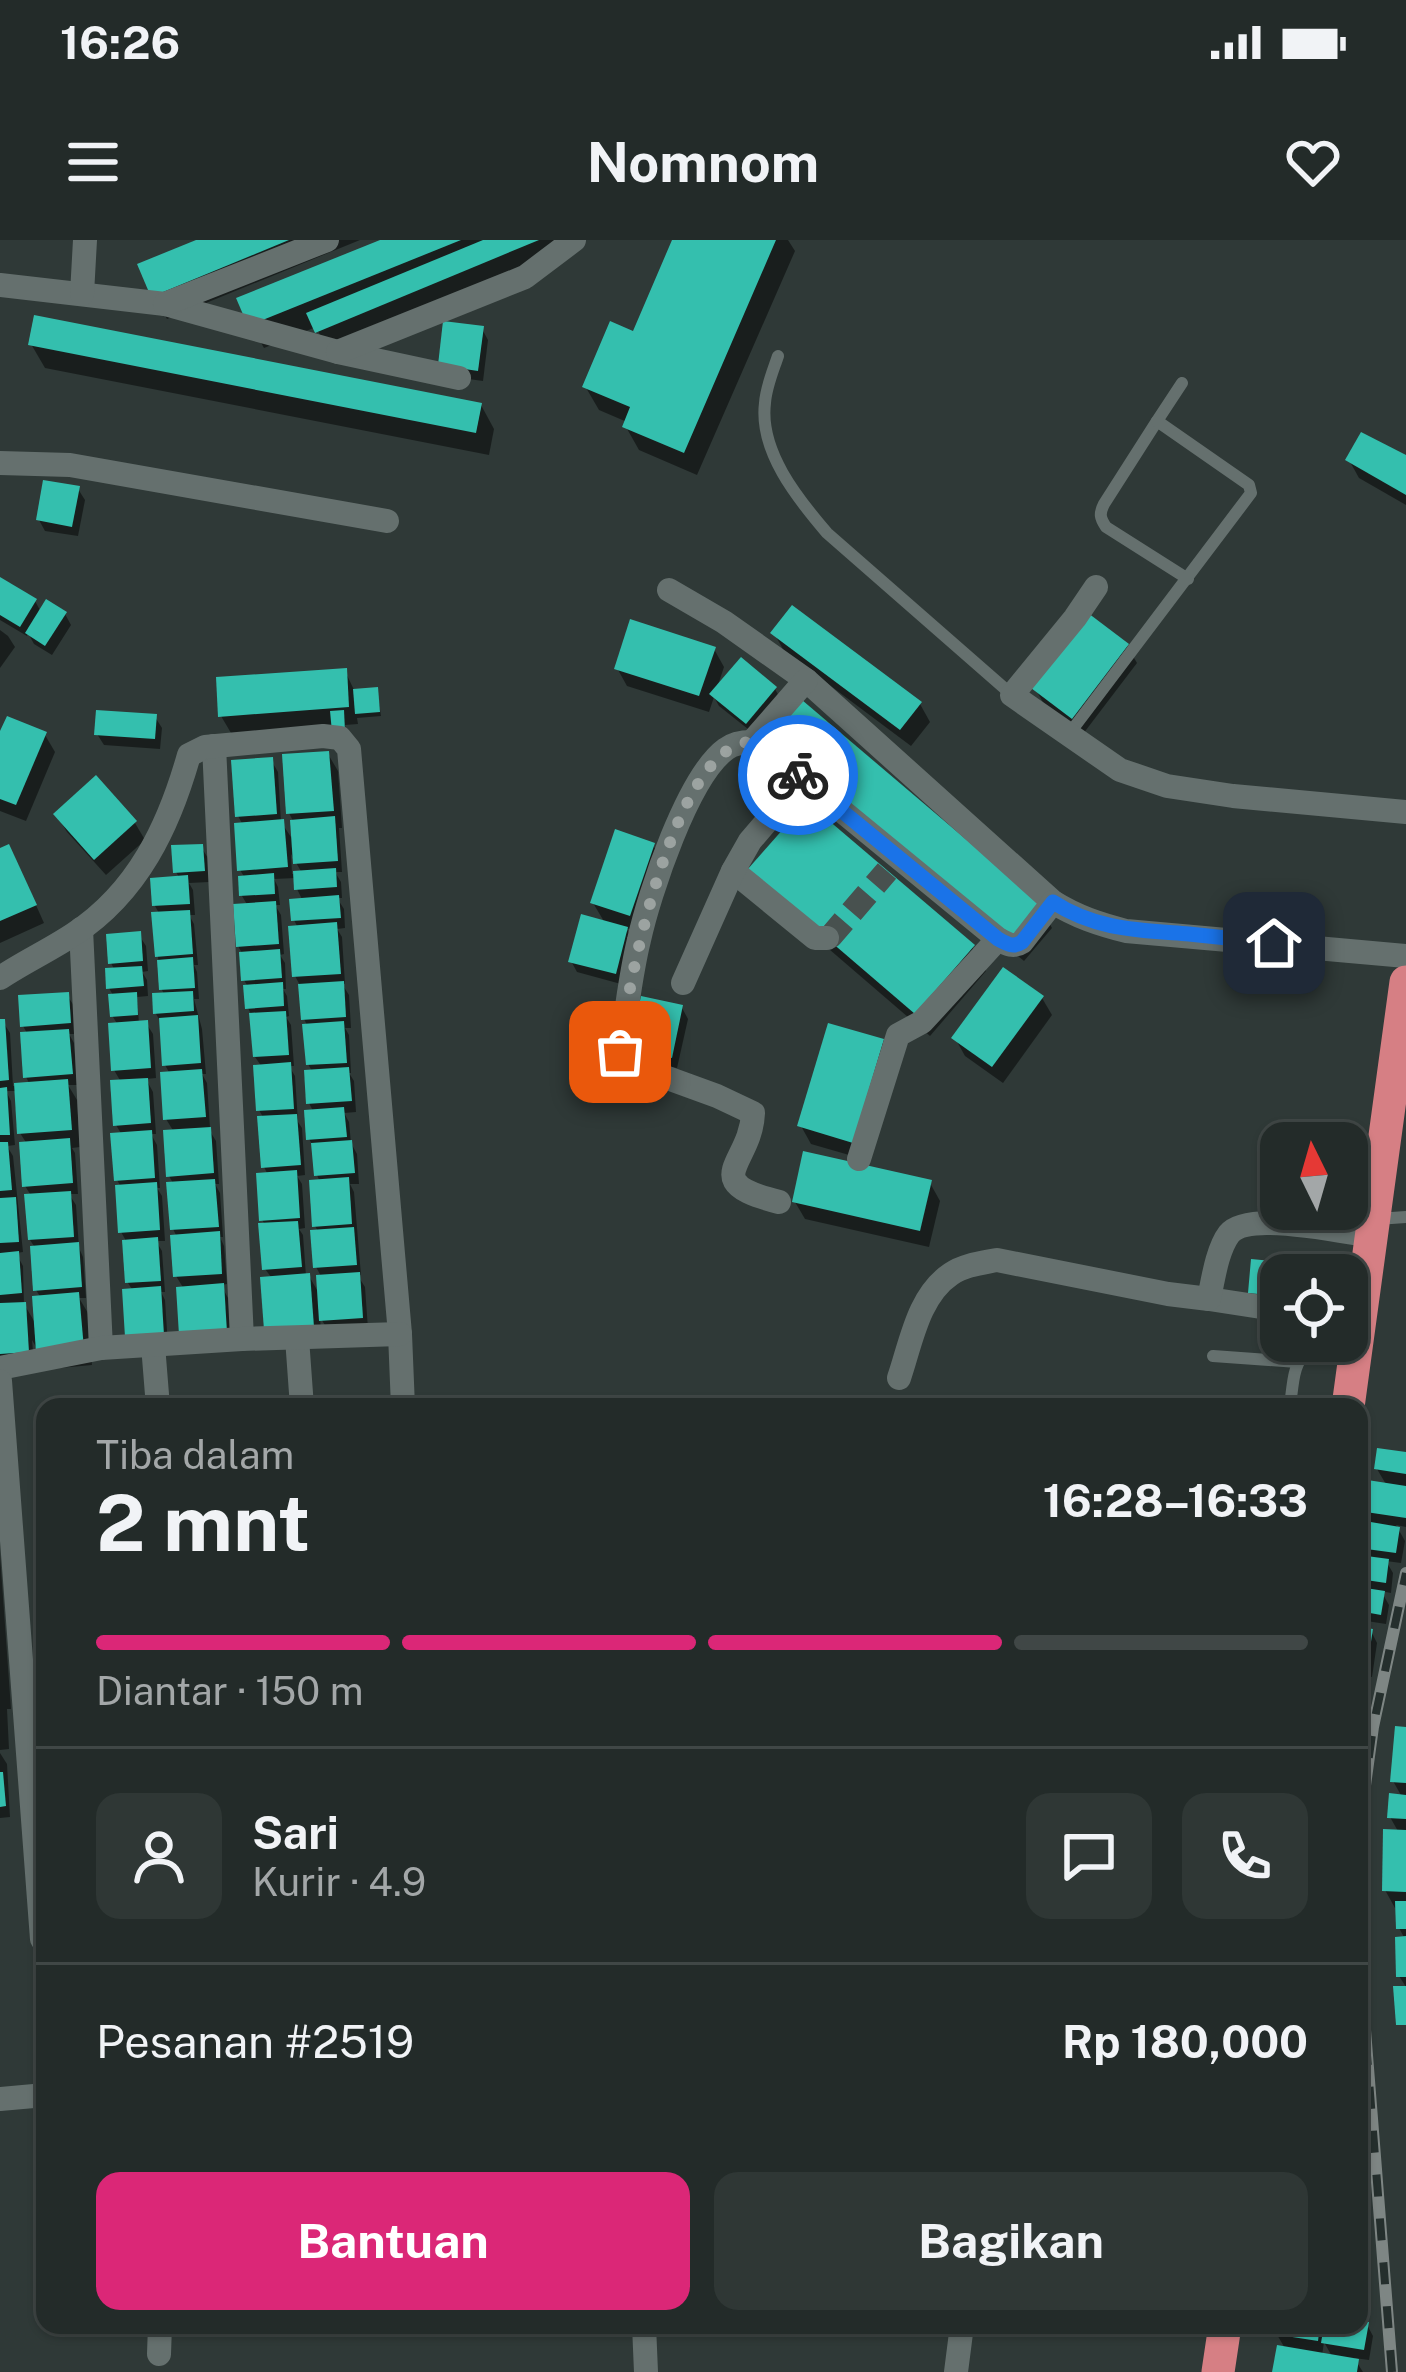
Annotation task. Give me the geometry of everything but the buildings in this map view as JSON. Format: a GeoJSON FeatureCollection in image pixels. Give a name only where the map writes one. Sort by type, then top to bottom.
{"type":"FeatureCollection","features":[{"type":"Feature","properties":{"kind":"highway"},"geometry":{"type":"LineString","coordinates":[[1368,1281],[1384,1224],[1406,982]]}},
{"type":"Feature","properties":{"kind":"highway"},"geometry":{"type":"LineString","coordinates":[[1349,1398],[1352,1362]]}},
{"type":"Feature","properties":{"kind":"highway"},"geometry":{"type":"LineString","coordinates":[[1218,2372],[1224,2334]]}},
{"type":"Feature","properties":{"kind":"street"},"geometry":{"type":"LineString","coordinates":[[82,294],[85,240]]}},
{"type":"Feature","properties":{"kind":"street"},"geometry":{"type":"LineString","coordinates":[[165,304],[328,240]]}},
{"type":"Feature","properties":{"kind":"street"},"geometry":{"type":"LineString","coordinates":[[338,352],[524,277],[574,240]]}},
{"type":"Feature","properties":{"kind":"street"},"geometry":{"type":"LineString","coordinates":[[0,285],[165,304],[338,352],[459,378]]}},
{"type":"Feature","properties":{"kind":"street"},"geometry":{"type":"LineString","coordinates":[[0,463],[70,465],[387,521]]}},
{"type":"Feature","properties":{"kind":"street"},"geometry":{"type":"LineString","coordinates":[[1096,586],[1012,695],[1120,770],[1167,786],[1406,812]]}},
{"type":"Feature","properties":{"kind":"street"},"geometry":{"type":"LineString","coordinates":[[669,590],[806,680],[1072,914],[1126,931],[1406,956]]}},
{"type":"Feature","properties":{"kind":"street"},"geometry":{"type":"LineString","coordinates":[[779,1202],[749,1194],[734,1178],[753,1113],[629,1064],[620,1049],[639,939],[690,795],[721,753],[752,742],[806,680]]}},
{"type":"Feature","properties":{"kind":"street"},"geometry":{"type":"LineString","coordinates":[[0,978],[81,928],[136,878],[174,806],[189,755],[214,746],[323,736],[340,739],[349,749],[403,1398]]}},
{"type":"Feature","properties":{"kind":"street"},"geometry":{"type":"LineString","coordinates":[[752,742],[803,779],[892,864],[1009,945],[1022,942],[1053,902]]}},
{"type":"Feature","properties":{"kind":"street"},"geometry":{"type":"LineString","coordinates":[[214,746],[242,1339]]}},
{"type":"Feature","properties":{"kind":"street"},"geometry":{"type":"LineString","coordinates":[[683,983],[750,841],[803,779]]}},
{"type":"Feature","properties":{"kind":"street"},"geometry":{"type":"LineString","coordinates":[[733,871],[815,938],[827,938]]}},
{"type":"Feature","properties":{"kind":"street"},"geometry":{"type":"LineString","coordinates":[[81,928],[101,1348]]}},
{"type":"Feature","properties":{"kind":"street"},"geometry":{"type":"LineString","coordinates":[[860,1159],[898,1036],[922,1022],[998,939]]}},
{"type":"Feature","properties":{"kind":"street"},"geometry":{"type":"LineString","coordinates":[[1209,1299],[1227,1235],[1237,1227],[1384,1224]]}},
{"type":"Feature","properties":{"kind":"street"},"geometry":{"type":"LineString","coordinates":[[899,1378],[933,1290],[953,1271],[974,1264],[998,1260],[1260,1307]]}},
{"type":"Feature","properties":{"kind":"street"},"geometry":{"type":"LineString","coordinates":[[0,1368],[101,1348],[400,1334]]}},
{"type":"Feature","properties":{"kind":"street"},"geometry":{"type":"LineString","coordinates":[[297,1338],[301,1398]]}},
{"type":"Feature","properties":{"kind":"street"},"geometry":{"type":"LineString","coordinates":[[153,1345],[157,1398]]}},
{"type":"Feature","properties":{"kind":"street"},"geometry":{"type":"LineString","coordinates":[[0,1381],[36,1859]]}},
{"type":"Feature","properties":{"kind":"street"},"geometry":{"type":"LineString","coordinates":[[0,2099],[36,2096]]}},
{"type":"Feature","properties":{"kind":"street"},"geometry":{"type":"LineString","coordinates":[[159,2354],[160,2334]]}},
{"type":"Feature","properties":{"kind":"street"},"geometry":{"type":"LineString","coordinates":[[644,2334],[646,2372]]}},
{"type":"Feature","properties":{"kind":"street"},"geometry":{"type":"LineString","coordinates":[[956,2372],[961,2334]]}},
{"type":"Feature","properties":{"kind":"lane"},"geometry":{"type":"LineString","coordinates":[[778,356],[765,398],[764,421],[773,453],[801,503],[827,532],[1012,695]]}},
{"type":"Feature","properties":{"kind":"lane"},"geometry":{"type":"LineString","coordinates":[[1182,383],[1100,512],[1106,527],[1188,579]]}},
{"type":"Feature","properties":{"kind":"lane"},"geometry":{"type":"LineString","coordinates":[[1069,734],[1251,491],[1250,484],[1157,421]]}},
{"type":"Feature","properties":{"kind":"lane"},"geometry":{"type":"LineString","coordinates":[[1213,1356],[1260,1359]]}},
{"type":"Feature","properties":{"kind":"lane"},"geometry":{"type":"LineString","coordinates":[[1291,1398],[1297,1362]]}},
{"type":"Feature","properties":{"kind":"tunnel"},"geometry":{"type":"LineString","coordinates":[[827,938],[887,871]]}},
{"type":"Feature","properties":{"kind":"railway"},"geometry":{"type":"LineString","coordinates":[[1368,1764],[1406,1573]]}},
{"type":"Feature","properties":{"kind":"railway"},"geometry":{"type":"LineString","coordinates":[[1368,2068],[1392,2372]]}},
{"type":"Feature","properties":{"kind":"way so far"},"geometry":{"type":"LineString","coordinates":[[620,1052],[639,939],[690,795],[721,753],[742,742],[752,742],[798,775]]}},
{"type":"Feature","properties":{"kind":"route"},"geometry":{"type":"LineString","coordinates":[[798,775],[1009,945],[1022,942],[1053,902],[1092,922],[1126,931],[1274,943]]}}]}
